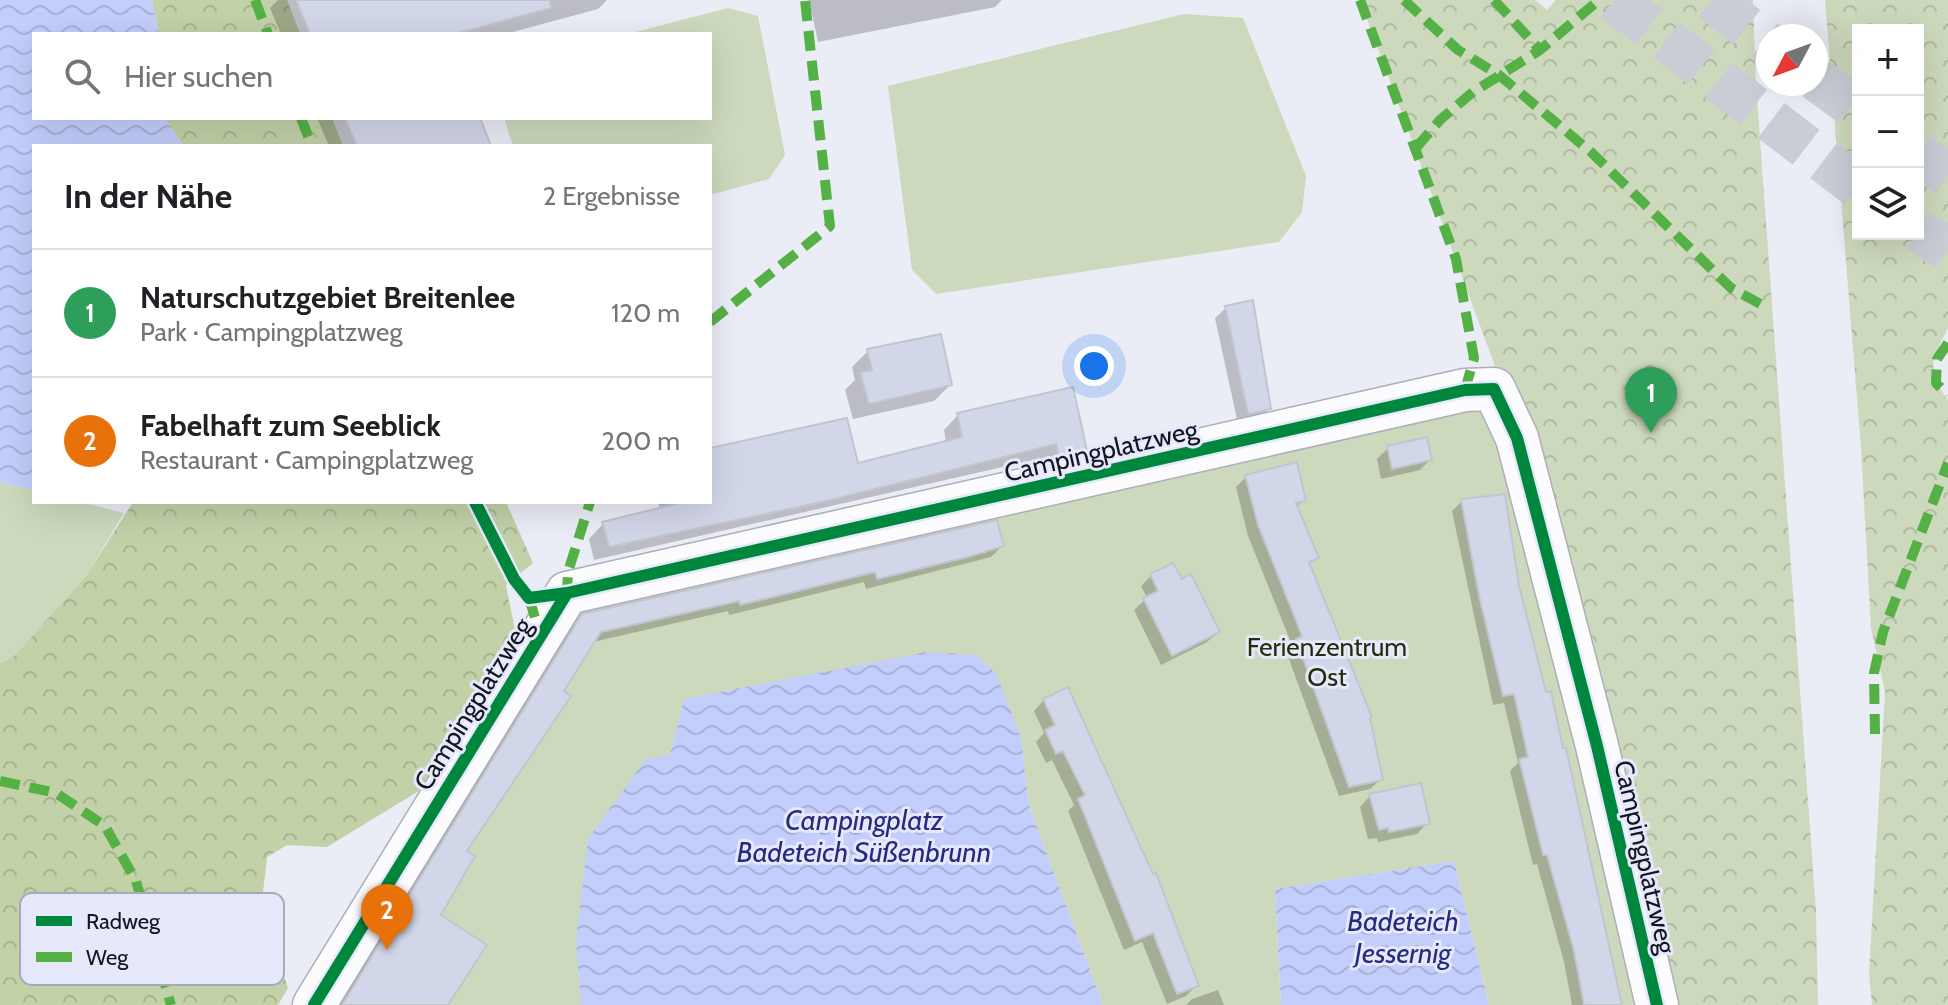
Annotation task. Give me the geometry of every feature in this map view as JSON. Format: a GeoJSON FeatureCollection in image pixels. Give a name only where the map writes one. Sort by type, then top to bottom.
{"type":"FeatureCollection","features":[{"type":"Feature","properties":{"kind":"street","name":"Campingplatzweg"},"geometry":{"type":"LineString","coordinates":[[314,1005],[567,593],[1465,390],[1494,389],[1517,438],[1597,746],[1657,1005]]}},
{"type":"Feature","properties":{"kind":"green space"},"geometry":{"type":"Polygon","coordinates":[[[152,0],[287,0],[299,32],[159,32],[152,0]]]}},
{"type":"Feature","properties":{"kind":"green space"},"geometry":{"type":"Polygon","coordinates":[[[1360,0],[1535,0],[1547,10],[1556,0],[1753,0],[1756,96],[1816,911],[1818,1005],[1678,1005],[1652,886],[1551,518],[1360,0]]]}},
{"type":"Feature","properties":{"kind":"green space"},"geometry":{"type":"Polygon","coordinates":[[[1825,0],[1948,0],[1948,328],[1933,364],[1936,380],[1948,400],[1948,1005],[1872,1005],[1869,974],[1885,692],[1871,628],[1861,448],[1825,0]]]}},
{"type":"Feature","properties":{"kind":"green space"},"geometry":{"type":"Polygon","coordinates":[[[728,8],[758,16],[785,155],[769,179],[712,194],[712,144],[512,144],[505,120],[712,120],[712,32],[636,32],[728,8]]]}},
{"type":"Feature","properties":{"kind":"green space"},"geometry":{"type":"Polygon","coordinates":[[[1184,14],[1243,18],[1306,176],[1302,212],[1279,242],[936,294],[912,270],[888,86],[1184,14]]]}},
{"type":"Feature","properties":{"kind":"green space"},"geometry":{"type":"Polygon","coordinates":[[[166,120],[333,120],[342,144],[182,144],[166,120]]]}},
{"type":"Feature","properties":{"kind":"green space","name":"Ferienzentrum Ost"},"geometry":{"type":"Polygon","coordinates":[[[1482,408],[1504,453],[1643,1005],[1489,1005],[1454,861],[1275,889],[1281,1005],[1103,1005],[1029,806],[1021,738],[684,699],[670,755],[588,839],[581,1005],[334,1005],[582,605],[1159,475],[1482,408]]]}},
{"type":"Feature","properties":{"kind":"green space"},"geometry":{"type":"Polygon","coordinates":[[[0,482],[32,490],[32,504],[89,504],[124,513],[86,576],[14,656],[0,663],[0,482]]]}},
{"type":"Feature","properties":{"kind":"green space"},"geometry":{"type":"Polygon","coordinates":[[[132,504],[507,504],[533,563],[506,585],[516,635],[422,789],[327,847],[287,845],[267,857],[263,893],[20,893],[20,985],[284,985],[284,976],[288,988],[278,1005],[0,1005],[0,663],[14,656],[86,576],[132,504]]]}},
{"type":"Feature","properties":{"kind":"water"},"geometry":{"type":"Polygon","coordinates":[[[0,0],[152,0],[159,32],[32,32],[32,120],[166,120],[182,144],[32,144],[32,490],[0,482],[0,0]]]}},
{"type":"Feature","properties":{"kind":"water","name":"Campingplatz Badeteich Süßenbrunn"},"geometry":{"type":"Polygon","coordinates":[[[927,652],[976,655],[996,673],[1021,738],[1029,806],[1103,1005],[581,1005],[576,941],[588,839],[646,759],[670,755],[684,699],[927,652]]]}},
{"type":"Feature","properties":{"kind":"water","name":"Badeteich Jessernig"},"geometry":{"type":"Polygon","coordinates":[[[1454,861],[1489,1005],[1281,1005],[1275,889],[1454,861]]]}},
{"type":"Feature","properties":{"kind":"building"},"geometry":{"type":"Polygon","coordinates":[[[296,0],[550,0],[551,8],[462,32],[309,32],[296,0]]]}},
{"type":"Feature","properties":{"kind":"building"},"geometry":{"type":"Polygon","coordinates":[[[346,120],[481,120],[490,144],[356,144],[346,120]]]}},
{"type":"Feature","properties":{"kind":"building"},"geometry":{"type":"Polygon","coordinates":[[[1253,300],[1271,409],[1248,414],[1225,306],[1253,300]]]}},
{"type":"Feature","properties":{"kind":"building"},"geometry":{"type":"Polygon","coordinates":[[[941,334],[952,385],[869,404],[860,372],[872,370],[867,349],[941,334]]]}},
{"type":"Feature","properties":{"kind":"building"},"geometry":{"type":"Polygon","coordinates":[[[1073,387],[1087,451],[1059,457],[1056,444],[827,501],[609,547],[602,522],[676,504],[712,504],[712,448],[847,418],[858,463],[962,437],[957,413],[1073,387]]]}},
{"type":"Feature","properties":{"kind":"building"},"geometry":{"type":"Polygon","coordinates":[[[1427,437],[1432,460],[1392,469],[1387,446],[1427,437]]]}},
{"type":"Feature","properties":{"kind":"building"},"geometry":{"type":"Polygon","coordinates":[[[1297,462],[1306,501],[1296,503],[1319,558],[1309,562],[1372,717],[1383,780],[1349,787],[1296,639],[1302,636],[1258,525],[1245,475],[1297,462]]]}},
{"type":"Feature","properties":{"kind":"building"},"geometry":{"type":"Polygon","coordinates":[[[1505,494],[1519,586],[1546,692],[1551,691],[1563,748],[1566,748],[1622,1005],[1584,1005],[1574,951],[1547,855],[1543,855],[1519,759],[1528,757],[1514,694],[1503,696],[1479,596],[1461,499],[1505,494]]]}},
{"type":"Feature","properties":{"kind":"building"},"geometry":{"type":"Polygon","coordinates":[[[997,520],[1004,546],[968,557],[877,579],[875,572],[740,605],[739,601],[601,632],[564,691],[571,696],[467,851],[475,856],[441,915],[487,945],[448,1005],[342,1005],[582,614],[997,520]]]}},
{"type":"Feature","properties":{"kind":"building"},"geometry":{"type":"Polygon","coordinates":[[[1173,563],[1182,579],[1191,574],[1220,632],[1172,656],[1143,598],[1158,591],[1150,574],[1173,563]]]}},
{"type":"Feature","properties":{"kind":"building"},"geometry":{"type":"Polygon","coordinates":[[[1068,687],[1153,874],[1156,873],[1199,986],[1177,994],[1153,933],[1135,941],[1078,799],[1085,795],[1063,751],[1056,754],[1045,730],[1055,725],[1043,699],[1068,687]]]}},
{"type":"Feature","properties":{"kind":"building"},"geometry":{"type":"Polygon","coordinates":[[[1421,783],[1430,824],[1389,832],[1388,828],[1379,830],[1369,794],[1421,783]]]}},
{"type":"Feature","properties":{"kind":"tunnel"},"geometry":{"type":"LineString","coordinates":[[1614,0],[1852,182]]}},
{"type":"Feature","properties":{"kind":"tunnel"},"geometry":{"type":"LineString","coordinates":[[1712,0],[1756,35]]}},
{"type":"Feature","properties":{"kind":"tunnel"},"geometry":{"type":"LineString","coordinates":[[1828,88],[1852,106]]}},
{"type":"Feature","properties":{"kind":"tunnel"},"geometry":{"type":"LineString","coordinates":[[1924,158],[1948,175]]}},
{"type":"Feature","properties":{"kind":"tunnel"},"geometry":{"type":"LineString","coordinates":[[1924,234],[1948,250]]}},
{"type":"Feature","properties":{"kind":"marked path"},"geometry":{"type":"LineString","coordinates":[[255,0],[267,32]]}},
{"type":"Feature","properties":{"kind":"marked path"},"geometry":{"type":"LineString","coordinates":[[712,320],[830,226],[805,0]]}},
{"type":"Feature","properties":{"kind":"marked path"},"geometry":{"type":"LineString","coordinates":[[1360,0],[1456,259],[1474,358],[1465,390]]}},
{"type":"Feature","properties":{"kind":"marked path"},"geometry":{"type":"LineString","coordinates":[[1404,0],[1458,50],[1499,75],[1591,152],[1731,288],[1768,308]]}},
{"type":"Feature","properties":{"kind":"marked path"},"geometry":{"type":"LineString","coordinates":[[1494,0],[1540,50]]}},
{"type":"Feature","properties":{"kind":"marked path"},"geometry":{"type":"LineString","coordinates":[[1416,148],[1440,120],[1473,92],[1540,50],[1599,0]]}},
{"type":"Feature","properties":{"kind":"marked path"},"geometry":{"type":"LineString","coordinates":[[302,120],[311,144]]}},
{"type":"Feature","properties":{"kind":"marked path"},"geometry":{"type":"LineString","coordinates":[[1948,343],[1937,359],[1936,383],[1948,395]]}},
{"type":"Feature","properties":{"kind":"marked path"},"geometry":{"type":"LineString","coordinates":[[1875,734],[1874,673],[1883,632],[1948,463]]}},
{"type":"Feature","properties":{"kind":"marked path"},"geometry":{"type":"LineString","coordinates":[[563,594],[567,593],[568,572],[589,504]]}},
{"type":"Feature","properties":{"kind":"marked path"},"geometry":{"type":"LineString","coordinates":[[529,598],[541,637]]}},
{"type":"Feature","properties":{"kind":"marked path"},"geometry":{"type":"LineString","coordinates":[[0,781],[56,793],[105,826],[136,881],[139,893]]}},
{"type":"Feature","properties":{"kind":"marked path"},"geometry":{"type":"LineString","coordinates":[[165,985],[171,1005]]}},
{"type":"Feature","properties":{"kind":"cycle path"},"geometry":{"type":"LineString","coordinates":[[476,504],[514,579],[529,598],[567,593],[1465,390],[1494,389],[1517,438],[1597,746],[1657,1005]]}},
{"type":"Feature","properties":{"kind":"cycle path"},"geometry":{"type":"LineString","coordinates":[[314,1005],[567,593]]}},
{"type":"Feature","properties":{"kind":"place","name":"Naturschutzgebiet Breitenlee"},"geometry":{"type":"Point","coordinates":[1651,433]}},
{"type":"Feature","properties":{"kind":"place","name":"Fabelhaft zum Seeblick"},"geometry":{"type":"Point","coordinates":[387,950]}}]}
